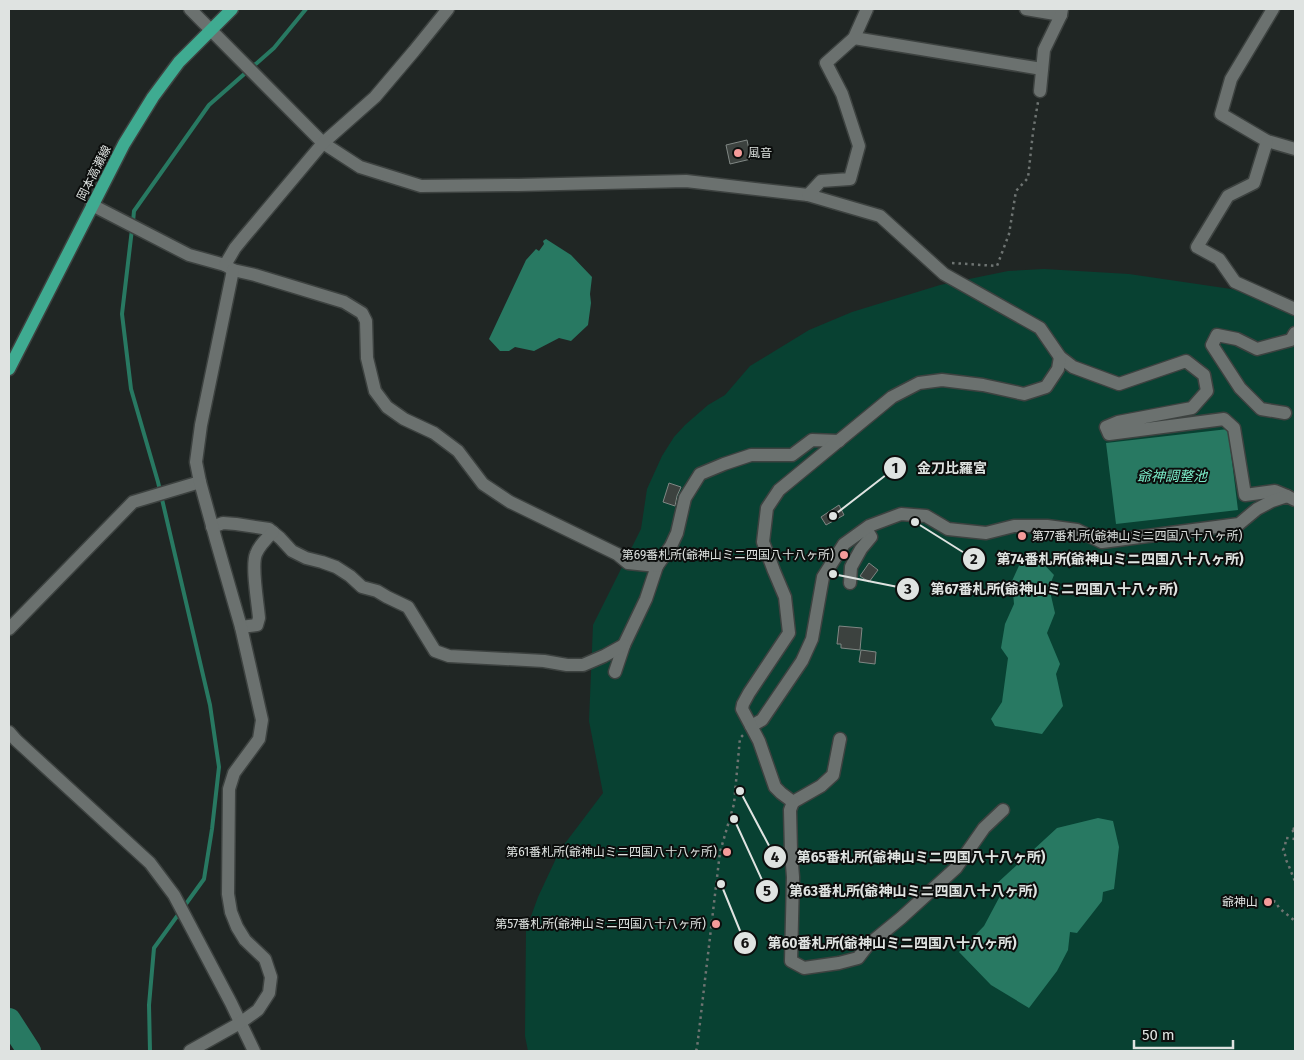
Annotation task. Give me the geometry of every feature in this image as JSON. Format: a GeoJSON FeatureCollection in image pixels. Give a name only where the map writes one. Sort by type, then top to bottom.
{"type":"FeatureCollection","features":[{"type":"Feature","properties":{"kind":"main road","name":"岡本高瀬線"},"geometry":{"type":"LineString","coordinates":[[9,369],[124,144],[153,96],[179,62],[232,9]]}},
{"type":"Feature","properties":{"kind":"street"},"geometry":{"type":"LineString","coordinates":[[190,9],[323,143],[360,167],[421,186],[686,181],[808,195],[880,216],[944,274],[1040,328],[1060,358],[1073,367],[1119,384],[1186,361],[1204,375],[1207,391],[1192,408],[1118,422],[1106,427],[1109,434],[1224,419],[1234,428],[1245,495],[1275,491],[1291,498]]}},
{"type":"Feature","properties":{"kind":"street"},"geometry":{"type":"LineString","coordinates":[[190,1051],[240,1023],[258,1010],[269,993],[271,977],[265,959],[245,940],[237,928],[231,912],[228,894],[229,789],[234,773],[259,739],[262,720],[241,627],[196,462],[229,267],[239,243],[323,143],[375,97],[448,9]]}},
{"type":"Feature","properties":{"kind":"street"},"geometry":{"type":"LineString","coordinates":[[808,195],[822,181],[850,179],[860,146],[842,94],[826,63],[854,38],[867,9]]}},
{"type":"Feature","properties":{"kind":"street"},"geometry":{"type":"LineString","coordinates":[[1026,9],[1062,12],[1044,50],[1040,90]]}},
{"type":"Feature","properties":{"kind":"street"},"geometry":{"type":"LineString","coordinates":[[1273,9],[1231,79],[1221,114],[1266,141],[1295,149]]}},
{"type":"Feature","properties":{"kind":"street"},"geometry":{"type":"LineString","coordinates":[[854,38],[1042,69]]}},
{"type":"Feature","properties":{"kind":"street"},"geometry":{"type":"LineString","coordinates":[[1266,141],[1254,183],[1228,196],[1197,247],[1219,259],[1235,282],[1295,309]]}},
{"type":"Feature","properties":{"kind":"street"},"geometry":{"type":"LineString","coordinates":[[92,205],[189,255],[344,302],[362,313],[366,321],[367,358],[375,391],[387,407],[404,419],[434,433],[458,451],[483,484],[510,502],[617,554],[628,563],[657,566]]}},
{"type":"Feature","properties":{"kind":"street"},"geometry":{"type":"LineString","coordinates":[[1285,413],[1261,409],[1240,388],[1212,345],[1217,335],[1237,339],[1257,349],[1291,340],[1295,334]]}},
{"type":"Feature","properties":{"kind":"street"},"geometry":{"type":"LineString","coordinates":[[793,802],[775,787],[759,741],[742,709],[749,693],[789,633],[785,597],[763,542],[767,508],[780,490],[892,397],[919,383],[942,380],[983,385],[1024,394],[1046,387],[1058,369],[1060,358]]}},
{"type":"Feature","properties":{"kind":"street"},"geometry":{"type":"LineString","coordinates":[[615,672],[624,645],[646,599],[657,566],[671,546],[677,532],[685,498],[700,474],[751,455],[792,456],[812,440],[839,441]]}},
{"type":"Feature","properties":{"kind":"street"},"geometry":{"type":"LineString","coordinates":[[9,629],[132,502],[200,482]]}},
{"type":"Feature","properties":{"kind":"street"},"geometry":{"type":"LineString","coordinates":[[751,726],[762,720],[802,661],[812,639],[823,577],[844,544],[869,526],[900,514],[926,516],[948,529],[986,533],[1014,526],[1047,526],[1077,530],[1102,542],[1239,524],[1257,509],[1272,501],[1291,498]]}},
{"type":"Feature","properties":{"kind":"street"},"geometry":{"type":"LineString","coordinates":[[212,526],[223,523],[269,529],[292,552],[336,567],[362,587],[377,590],[387,598],[408,607],[435,651],[449,656],[583,665],[624,645]]}},
{"type":"Feature","properties":{"kind":"street"},"geometry":{"type":"LineString","coordinates":[[850,583],[851,567],[861,548],[871,537],[866,529]]}},
{"type":"Feature","properties":{"kind":"street"},"geometry":{"type":"LineString","coordinates":[[241,627],[257,625],[259,618],[254,568],[255,555],[263,542],[273,532]]}},
{"type":"Feature","properties":{"kind":"street"},"geometry":{"type":"LineString","coordinates":[[9,732],[150,863],[174,895],[254,1051]]}},
{"type":"Feature","properties":{"kind":"street"},"geometry":{"type":"LineString","coordinates":[[840,739],[833,775],[820,786],[793,802],[790,810],[791,852],[794,877],[791,961],[804,968],[858,958],[868,945],[956,868],[984,828],[1003,810]]}},
{"type":"Feature","properties":{"kind":"path"},"geometry":{"type":"LineString","coordinates":[[944,274],[951,263],[997,266],[1008,234],[1016,191],[1028,178],[1040,90]]}},
{"type":"Feature","properties":{"kind":"path"},"geometry":{"type":"LineString","coordinates":[[696,1049],[720,852],[734,804],[740,738],[751,726]]}},
{"type":"Feature","properties":{"kind":"path"},"geometry":{"type":"LineString","coordinates":[[1295,829],[1291,828],[1295,834]]}},
{"type":"Feature","properties":{"kind":"path"},"geometry":{"type":"LineString","coordinates":[[1295,839],[1286,838],[1283,850],[1295,881]]}},
{"type":"Feature","properties":{"kind":"path"},"geometry":{"type":"LineString","coordinates":[[1273,901],[1295,921]]}},
{"type":"Feature","properties":{"kind":"shaded area","name":"爺神山"},"geometry":{"type":"Polygon","coordinates":[[[1044,269],[1129,274],[1238,290],[1295,304],[1295,1051],[528,1051],[525,1036],[526,930],[538,897],[560,850],[603,793],[589,721],[593,625],[641,529],[647,489],[662,456],[674,437],[708,405],[725,395],[750,366],[809,330],[852,312],[940,285],[1008,271],[1044,269]]]}},
{"type":"Feature","properties":{"kind":"water"},"geometry":{"type":"Polygon","coordinates":[[[546,239],[571,255],[592,277],[588,325],[571,341],[559,338],[534,351],[515,347],[509,351],[500,351],[489,339],[526,260],[536,249],[539,251],[544,244],[543,241],[546,239]]]}},
{"type":"Feature","properties":{"kind":"water","name":"爺神調整池"},"geometry":{"type":"Polygon","coordinates":[[[1228,429],[1238,510],[1116,524],[1106,443],[1228,429]]]}},
{"type":"Feature","properties":{"kind":"water"},"geometry":{"type":"Polygon","coordinates":[[[1038,558],[1054,575],[1049,587],[1055,613],[1047,633],[1060,664],[1056,674],[1063,706],[1042,734],[995,726],[991,719],[1002,702],[1008,658],[1001,648],[1005,624],[1014,604],[1012,581],[1022,559],[1038,558]]]}},
{"type":"Feature","properties":{"kind":"water"},"geometry":{"type":"Polygon","coordinates":[[[1098,818],[1113,821],[1119,847],[1114,889],[1103,892],[1102,901],[1077,933],[1070,932],[1068,950],[1057,971],[1029,1008],[991,985],[959,952],[984,926],[1000,896],[994,886],[1057,828],[1098,818]]]}},
{"type":"Feature","properties":{"kind":"building","name":"風音"},"geometry":{"type":"Polygon","coordinates":[[[747,140],[751,159],[730,164],[726,145],[747,140]]]}},
{"type":"Feature","properties":{"kind":"building"},"geometry":{"type":"Polygon","coordinates":[[[669,483],[681,487],[675,506],[663,502],[669,483]]]}},
{"type":"Feature","properties":{"kind":"building"},"geometry":{"type":"Polygon","coordinates":[[[839,505],[844,515],[826,525],[821,517],[839,505]]]}},
{"type":"Feature","properties":{"kind":"building"},"geometry":{"type":"Polygon","coordinates":[[[869,563],[878,570],[869,582],[860,576],[869,563]]]}},
{"type":"Feature","properties":{"kind":"building"},"geometry":{"type":"Polygon","coordinates":[[[839,626],[862,628],[860,650],[841,648],[841,644],[837,644],[839,626]]]}},
{"type":"Feature","properties":{"kind":"building"},"geometry":{"type":"Polygon","coordinates":[[[861,650],[876,652],[875,664],[859,662],[861,650]]]}},
{"type":"Feature","properties":{"kind":"waterway"},"geometry":{"type":"LineString","coordinates":[[133,222],[134,211],[209,105],[274,48],[306,9]]}},
{"type":"Feature","properties":{"kind":"waterway"},"geometry":{"type":"LineString","coordinates":[[132,229],[122,314],[131,389],[158,482],[210,705],[219,767],[204,879],[154,948],[149,1005],[150,1051]]}},
{"type":"Feature","properties":{"kind":"waterway"},"geometry":{"type":"LineString","coordinates":[[9,1020],[29,1051]]}},
{"type":"Feature","properties":{"kind":"place","name":"風音"},"geometry":{"type":"Point","coordinates":[738,153]}},
{"type":"Feature","properties":{"kind":"place","name":"金刀比羅宮"},"geometry":{"type":"Point","coordinates":[833,516]}},
{"type":"Feature","properties":{"kind":"place","name":"第74番札所(爺神山ミニ四国八十八ヶ所)"},"geometry":{"type":"Point","coordinates":[915,522]}},
{"type":"Feature","properties":{"kind":"place","name":"第77番札所(爺神山ミニ四国八十八ヶ所)"},"geometry":{"type":"Point","coordinates":[1022,536]}},
{"type":"Feature","properties":{"kind":"place","name":"第69番札所(爺神山ミニ四国八十八ヶ所)"},"geometry":{"type":"Point","coordinates":[844,555]}},
{"type":"Feature","properties":{"kind":"place","name":"第67番札所(爺神山ミニ四国八十八ヶ所)"},"geometry":{"type":"Point","coordinates":[833,574]}},
{"type":"Feature","properties":{"kind":"place","name":"第65番札所(爺神山ミニ四国八十八ヶ所)"},"geometry":{"type":"Point","coordinates":[740,791]}},
{"type":"Feature","properties":{"kind":"place","name":"第63番札所(爺神山ミニ四国八十八ヶ所)"},"geometry":{"type":"Point","coordinates":[734,819]}},
{"type":"Feature","properties":{"kind":"place","name":"第61番札所(爺神山ミニ四国八十八ヶ所)"},"geometry":{"type":"Point","coordinates":[727,852]}},
{"type":"Feature","properties":{"kind":"place","name":"第60番札所(爺神山ミニ四国八十八ヶ所)"},"geometry":{"type":"Point","coordinates":[721,884]}},
{"type":"Feature","properties":{"kind":"place","name":"爺神山"},"geometry":{"type":"Point","coordinates":[1268,902]}},
{"type":"Feature","properties":{"kind":"place","name":"第57番札所(爺神山ミニ四国八十八ヶ所)"},"geometry":{"type":"Point","coordinates":[716,924]}}]}
